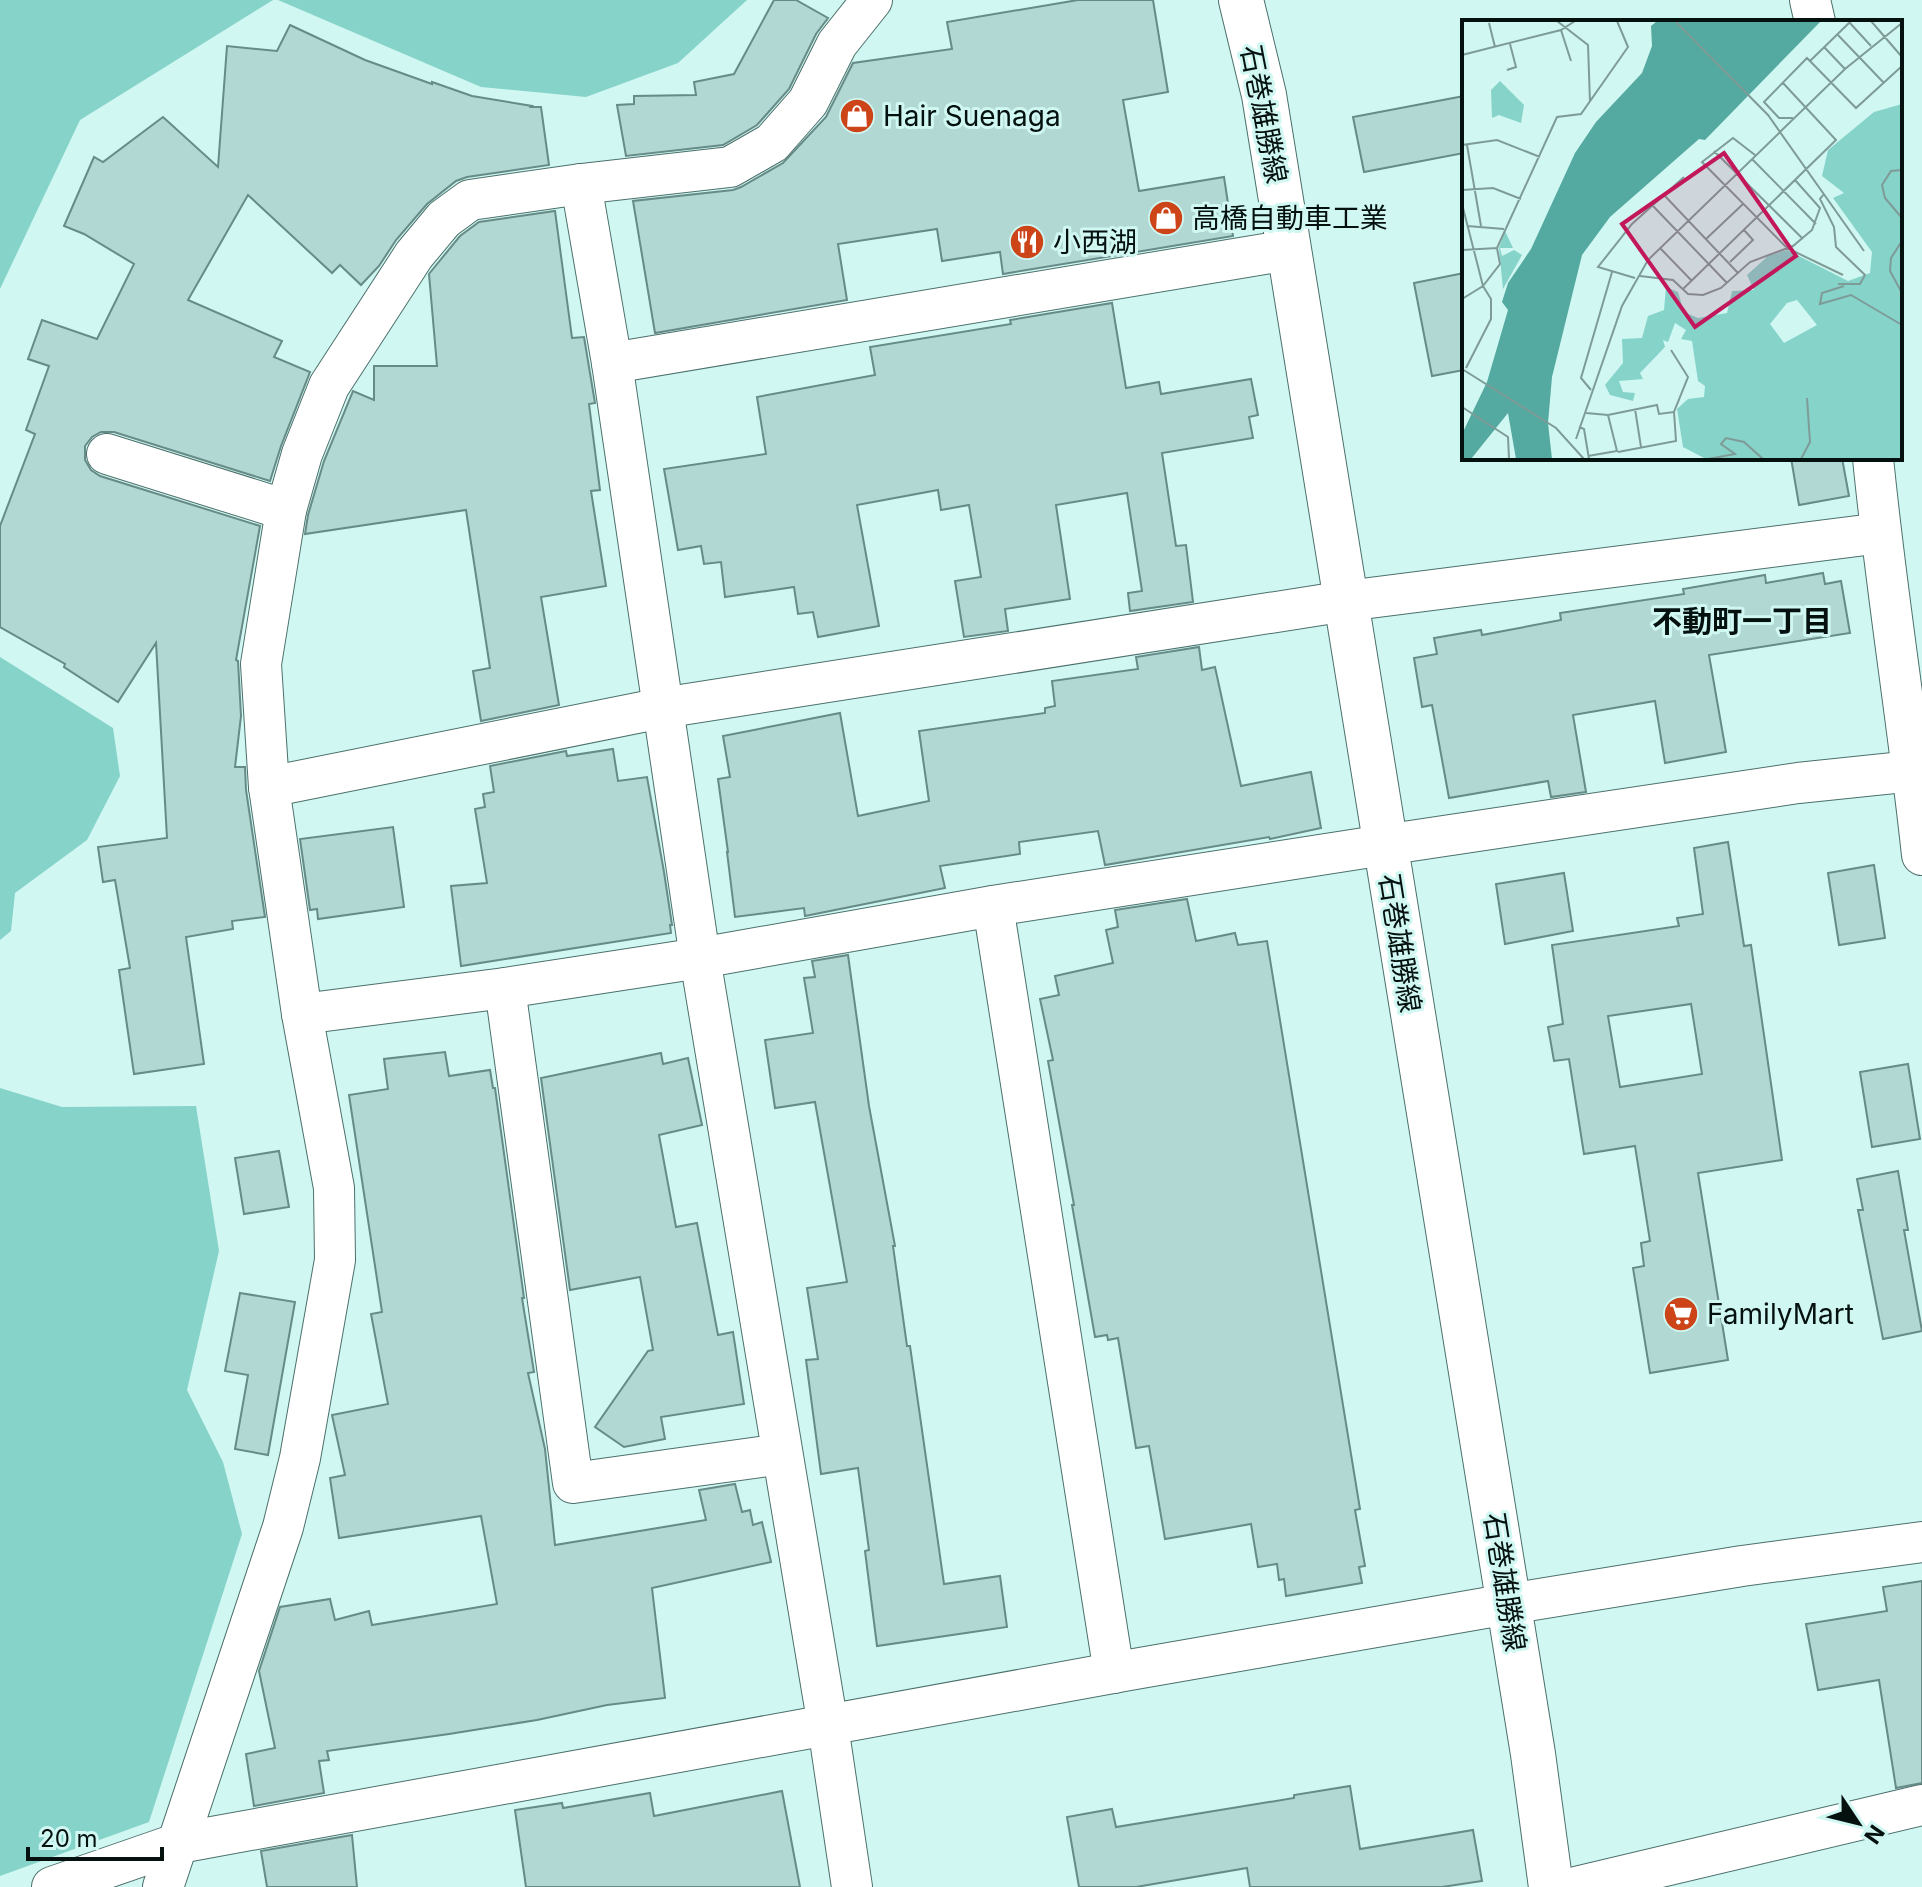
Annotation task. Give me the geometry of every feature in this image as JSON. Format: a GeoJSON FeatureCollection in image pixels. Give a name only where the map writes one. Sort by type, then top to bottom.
{"type":"FeatureCollection","features":[{"type":"Feature","properties":{"kind":"main road","name":"石巻雄勝線"},"geometry":{"type":"LineString","coordinates":[[1241,0],[1264,95],[1533,1754],[1551,1887]]}},
{"type":"Feature","properties":{"kind":"street"},"geometry":{"type":"LineString","coordinates":[[163,1887],[283,1527],[300,1458],[335,1260],[334,1188],[302,1014],[269,787],[261,664],[286,510],[302,454],[329,386],[414,255],[444,219],[470,200],[730,167],[772,143],[808,102],[837,44],[872,0]]}},
{"type":"Feature","properties":{"kind":"street"},"geometry":{"type":"LineString","coordinates":[[1810,0],[1815,20]]}},
{"type":"Feature","properties":{"kind":"street"},"geometry":{"type":"LineString","coordinates":[[581,184],[612,363],[700,958],[852,1887]]}},
{"type":"Feature","properties":{"kind":"street"},"geometry":{"type":"LineString","coordinates":[[612,363],[1288,250]]}},
{"type":"Feature","properties":{"kind":"street"},"geometry":{"type":"LineString","coordinates":[[107,454],[286,510]]}},
{"type":"Feature","properties":{"kind":"street"},"geometry":{"type":"LineString","coordinates":[[1873,460],[1922,855]]}},
{"type":"Feature","properties":{"kind":"street"},"geometry":{"type":"LineString","coordinates":[[269,787],[662,708],[1346,601],[1881,533]]}},
{"type":"Feature","properties":{"kind":"street"},"geometry":{"type":"LineString","coordinates":[[302,1014],[505,988],[700,958],[993,906],[1384,845],[1798,783],[1913,771]]}},
{"type":"Feature","properties":{"kind":"street"},"geometry":{"type":"LineString","coordinates":[[993,906],[1114,1673]]}},
{"type":"Feature","properties":{"kind":"street"},"geometry":{"type":"LineString","coordinates":[[505,988],[573,1483],[782,1454]]}},
{"type":"Feature","properties":{"kind":"street"},"geometry":{"type":"LineString","coordinates":[[52,1887],[179,1843],[1508,1604],[1742,1566],[1922,1542]]}},
{"type":"Feature","properties":{"kind":"street"},"geometry":{"type":"LineString","coordinates":[[1576,1887],[1922,1805]]}},
{"type":"Feature","properties":{"kind":"shaded area"},"geometry":{"type":"Polygon","coordinates":[[[0,0],[273,0],[80,120],[0,289],[0,0]]]}},
{"type":"Feature","properties":{"kind":"shaded area"},"geometry":{"type":"Polygon","coordinates":[[[278,0],[747,0],[678,63],[586,97],[481,87],[278,0]]]}},
{"type":"Feature","properties":{"kind":"shaded area"},"geometry":{"type":"Polygon","coordinates":[[[0,657],[113,728],[120,776],[87,840],[15,893],[11,931],[0,940],[0,657]]]}},
{"type":"Feature","properties":{"kind":"shaded area"},"geometry":{"type":"Polygon","coordinates":[[[0,1088],[62,1107],[196,1106],[219,1251],[187,1390],[223,1462],[242,1534],[149,1822],[0,1876],[0,1088]]]}},
{"type":"Feature","properties":{"kind":"building"},"geometry":{"type":"Polygon","coordinates":[[[774,0],[796,0],[828,18],[816,34],[789,89],[757,125],[723,145],[626,156],[617,105],[634,104],[634,96],[696,95],[694,82],[734,74],[774,0]]]}},
{"type":"Feature","properties":{"kind":"building"},"geometry":{"type":"Polygon","coordinates":[[[1078,0],[1153,0],[1168,92],[1123,100],[1139,191],[1224,177],[1233,236],[1003,274],[1000,252],[942,261],[937,229],[838,244],[847,300],[655,333],[633,201],[733,190],[783,163],[826,117],[853,63],[952,49],[947,22],[1078,0]]]}},
{"type":"Feature","properties":{"kind":"building"},"geometry":{"type":"Polygon","coordinates":[[[290,25],[365,60],[432,84],[472,96],[541,107],[549,165],[456,181],[427,204],[361,285],[340,265],[332,273],[248,195],[188,300],[282,341],[274,357],[310,372],[270,481],[114,432],[101,432],[85,446],[85,460],[91,470],[100,476],[260,526],[236,660],[241,716],[235,767],[245,767],[265,917],[232,921],[233,929],[186,937],[204,1064],[134,1074],[119,970],[130,968],[115,880],[103,882],[98,847],[167,838],[156,643],[118,702],[64,667],[65,664],[0,627],[0,526],[35,434],[26,430],[49,366],[28,359],[42,320],[97,339],[134,264],[84,234],[64,226],[94,157],[103,162],[163,117],[218,167],[227,46],[277,51],[290,25]]]}},
{"type":"Feature","properties":{"kind":"building"},"geometry":{"type":"Polygon","coordinates":[[[1462,96],[1462,153],[1364,172],[1353,117],[1462,96]]]}},
{"type":"Feature","properties":{"kind":"building"},"geometry":{"type":"Polygon","coordinates":[[[555,211],[572,338],[584,337],[595,403],[589,404],[600,490],[591,491],[606,586],[541,597],[559,705],[481,721],[473,671],[490,668],[466,510],[305,534],[324,461],[353,391],[374,400],[374,366],[437,366],[429,274],[460,236],[479,222],[555,211]]]}},
{"type":"Feature","properties":{"kind":"building"},"geometry":{"type":"Polygon","coordinates":[[[1462,273],[1462,370],[1432,376],[1414,283],[1462,273]]]}},
{"type":"Feature","properties":{"kind":"building"},"geometry":{"type":"Polygon","coordinates":[[[1112,303],[1126,388],[1159,382],[1161,394],[1251,379],[1258,415],[1249,417],[1253,438],[1162,453],[1176,546],[1186,545],[1193,602],[1130,611],[1128,593],[1142,591],[1127,493],[1056,505],[1070,599],[1005,609],[1008,631],[964,637],[955,581],[981,577],[969,505],[941,510],[938,490],[857,505],[879,626],[818,637],[813,612],[798,614],[794,587],[725,597],[721,562],[704,564],[701,546],[678,550],[664,469],[766,454],[757,397],[875,375],[870,347],[1011,324],[1010,320],[1112,303]]]}},
{"type":"Feature","properties":{"kind":"building"},"geometry":{"type":"Polygon","coordinates":[[[1791,460],[1842,460],[1849,496],[1799,505],[1791,460]]]}},
{"type":"Feature","properties":{"kind":"building"},"geometry":{"type":"Polygon","coordinates":[[[1823,573],[1825,584],[1841,581],[1850,633],[1709,655],[1726,752],[1665,763],[1655,701],[1573,715],[1586,792],[1551,797],[1548,781],[1449,798],[1432,705],[1422,707],[1414,658],[1437,654],[1434,638],[1481,630],[1482,635],[1561,620],[1560,613],[1684,594],[1683,589],[1765,575],[1766,583],[1823,573]]]}},
{"type":"Feature","properties":{"kind":"building"},"geometry":{"type":"Polygon","coordinates":[[[1199,647],[1202,670],[1215,667],[1241,786],[1311,772],[1321,828],[1105,865],[1098,831],[1019,842],[1020,854],[940,866],[945,888],[805,916],[804,908],[735,917],[718,779],[730,777],[723,736],[840,713],[858,816],[929,801],[919,731],[1045,713],[1045,708],[1055,706],[1052,681],[1138,669],[1136,657],[1199,647]]]}},
{"type":"Feature","properties":{"kind":"building"},"geometry":{"type":"Polygon","coordinates":[[[613,749],[618,781],[647,777],[671,933],[461,966],[451,886],[487,883],[475,809],[485,807],[483,794],[494,792],[490,766],[566,751],[567,756],[613,749]]]}},
{"type":"Feature","properties":{"kind":"building"},"geometry":{"type":"Polygon","coordinates":[[[393,827],[404,907],[318,919],[317,909],[310,910],[300,839],[393,827]]]}},
{"type":"Feature","properties":{"kind":"building"},"geometry":{"type":"Polygon","coordinates":[[[1728,842],[1744,946],[1751,945],[1782,1160],[1698,1173],[1728,1360],[1650,1373],[1633,1268],[1644,1266],[1641,1243],[1650,1241],[1635,1146],[1584,1154],[1569,1059],[1554,1061],[1548,1027],[1563,1024],[1552,945],[1679,926],[1677,918],[1703,914],[1694,848],[1728,842]],[[1691,1004],[1608,1016],[1620,1087],[1702,1074],[1691,1004]]]}},
{"type":"Feature","properties":{"kind":"building"},"geometry":{"type":"Polygon","coordinates":[[[1874,865],[1885,938],[1839,945],[1828,873],[1874,865]]]}},
{"type":"Feature","properties":{"kind":"building"},"geometry":{"type":"Polygon","coordinates":[[[1564,873],[1573,931],[1505,944],[1496,884],[1564,873]]]}},
{"type":"Feature","properties":{"kind":"building"},"geometry":{"type":"Polygon","coordinates":[[[1187,899],[1196,941],[1235,933],[1238,945],[1267,941],[1360,1509],[1355,1510],[1365,1566],[1359,1567],[1362,1583],[1286,1596],[1284,1579],[1279,1580],[1277,1564],[1258,1567],[1251,1524],[1165,1539],[1149,1446],[1136,1448],[1118,1338],[1108,1340],[1107,1335],[1095,1337],[1048,1061],[1053,1060],[1040,999],[1059,995],[1055,976],[1113,963],[1106,930],[1118,927],[1115,910],[1187,899]]]}},
{"type":"Feature","properties":{"kind":"building"},"geometry":{"type":"Polygon","coordinates":[[[848,955],[869,1106],[895,1246],[907,1346],[910,1346],[944,1584],[1000,1576],[1007,1627],[877,1646],[858,1468],[821,1474],[806,1360],[818,1359],[807,1288],[847,1282],[815,1102],[775,1108],[765,1040],[813,1033],[804,978],[815,977],[812,961],[848,955]]]}},
{"type":"Feature","properties":{"kind":"building"},"geometry":{"type":"Polygon","coordinates":[[[445,1052],[449,1076],[490,1070],[495,1088],[534,1372],[528,1373],[545,1449],[555,1545],[706,1520],[699,1490],[735,1484],[742,1512],[750,1510],[753,1525],[762,1522],[771,1562],[652,1588],[665,1698],[327,1751],[329,1760],[319,1761],[324,1793],[254,1806],[246,1754],[275,1748],[259,1671],[280,1607],[330,1599],[335,1620],[369,1611],[372,1625],[497,1604],[481,1516],[339,1538],[330,1478],[345,1475],[332,1415],[388,1404],[371,1314],[382,1312],[349,1095],[388,1089],[384,1059],[445,1052]]]}},
{"type":"Feature","properties":{"kind":"building"},"geometry":{"type":"Polygon","coordinates":[[[661,1053],[663,1064],[688,1058],[702,1125],[659,1135],[676,1227],[697,1223],[718,1335],[733,1332],[744,1404],[661,1417],[665,1439],[624,1447],[595,1427],[648,1351],[653,1350],[640,1277],[570,1290],[541,1078],[661,1053]]]}},
{"type":"Feature","properties":{"kind":"building"},"geometry":{"type":"Polygon","coordinates":[[[1908,1064],[1920,1139],[1872,1147],[1860,1072],[1908,1064]]]}},
{"type":"Feature","properties":{"kind":"building"},"geometry":{"type":"Polygon","coordinates":[[[279,1151],[289,1207],[244,1214],[235,1158],[279,1151]]]}},
{"type":"Feature","properties":{"kind":"building"},"geometry":{"type":"Polygon","coordinates":[[[1898,1171],[1908,1230],[1904,1230],[1922,1331],[1883,1339],[1858,1210],[1863,1210],[1857,1179],[1898,1171]]]}},
{"type":"Feature","properties":{"kind":"building"},"geometry":{"type":"Polygon","coordinates":[[[240,1293],[295,1302],[268,1455],[235,1449],[248,1375],[225,1371],[240,1293]]]}},
{"type":"Feature","properties":{"kind":"building"},"geometry":{"type":"Polygon","coordinates":[[[1922,1581],[1922,1783],[1896,1788],[1879,1680],[1818,1690],[1806,1624],[1887,1611],[1883,1587],[1922,1581]]]}},
{"type":"Feature","properties":{"kind":"building"},"geometry":{"type":"Polygon","coordinates":[[[1350,1786],[1360,1849],[1473,1830],[1482,1881],[1442,1887],[1250,1887],[1247,1868],[1136,1887],[1079,1887],[1067,1817],[1112,1809],[1116,1827],[1350,1786]]]}},
{"type":"Feature","properties":{"kind":"building"},"geometry":{"type":"Polygon","coordinates":[[[782,1791],[800,1887],[526,1887],[515,1810],[562,1803],[563,1808],[650,1793],[654,1816],[782,1791]]]}},
{"type":"Feature","properties":{"kind":"building"},"geometry":{"type":"Polygon","coordinates":[[[352,1835],[357,1887],[267,1887],[261,1851],[352,1835]]]}},
{"type":"Feature","properties":{"kind":"place","name":"Hair Suenaga"},"geometry":{"type":"Point","coordinates":[857,116]}},
{"type":"Feature","properties":{"kind":"place","name":"高橋自動車工業"},"geometry":{"type":"Point","coordinates":[1166,218]}},
{"type":"Feature","properties":{"kind":"place","name":"小西湖"},"geometry":{"type":"Point","coordinates":[1027,242]}},
{"type":"Feature","properties":{"kind":"place","name":"FamilyMart"},"geometry":{"type":"Point","coordinates":[1681,1314]}},
{"type":"Feature","properties":{"kind":"district","name":"不動町一丁目"},"geometry":{"type":"Point","coordinates":[1742,622]}}]}
